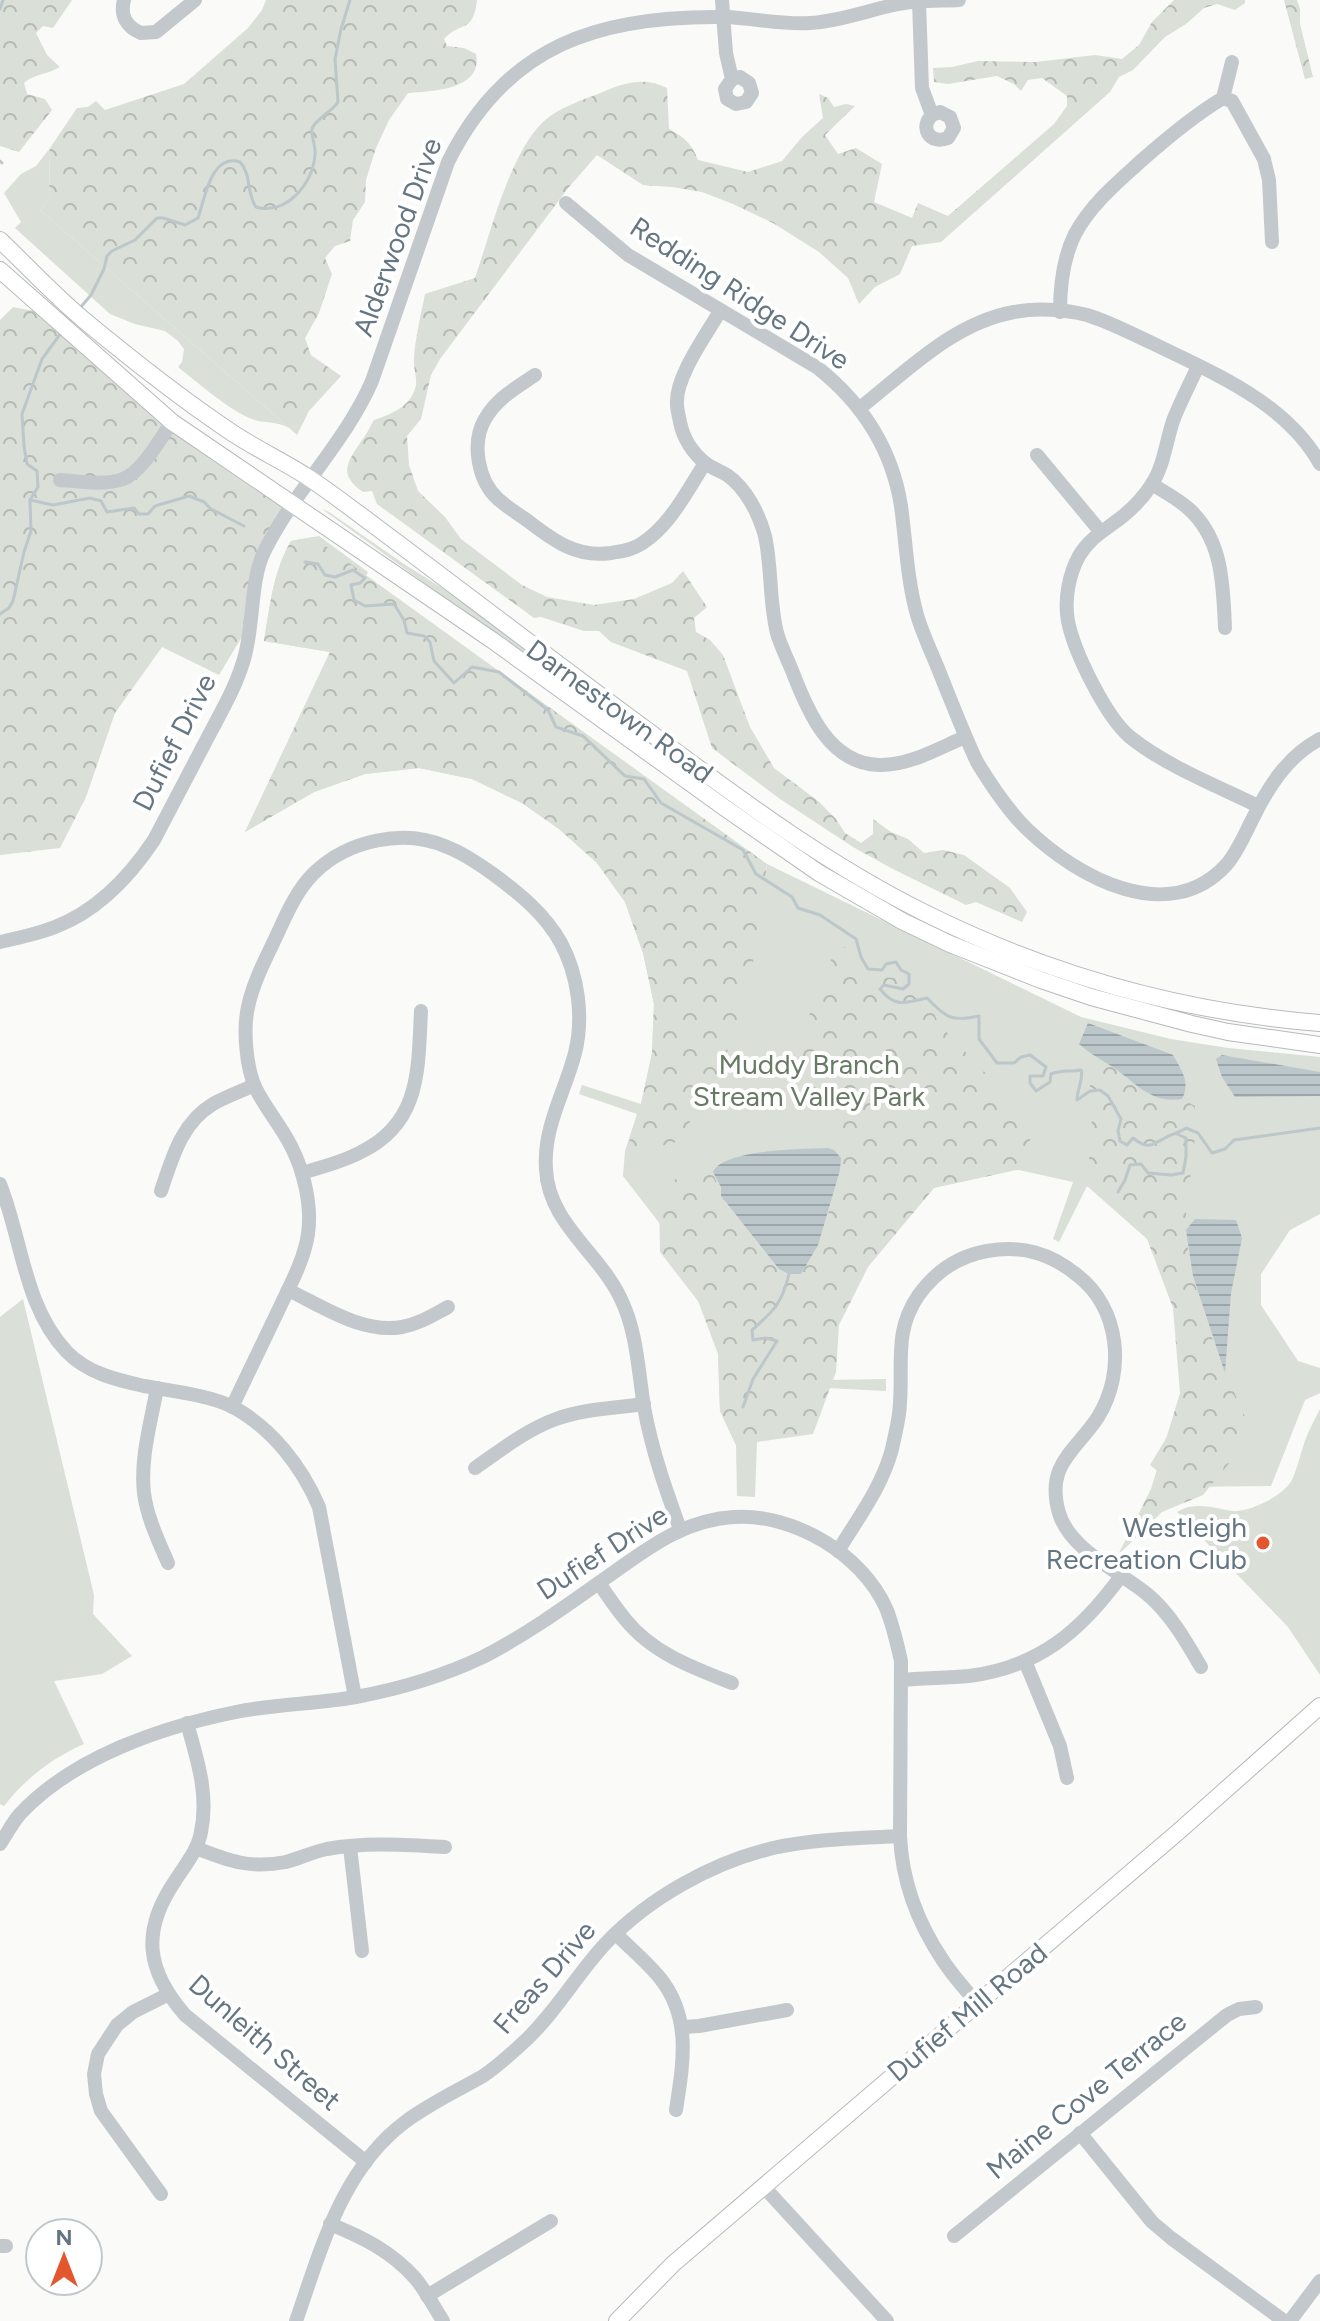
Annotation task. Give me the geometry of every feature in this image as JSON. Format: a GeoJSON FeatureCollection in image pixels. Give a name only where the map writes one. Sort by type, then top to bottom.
{"type":"FeatureCollection","features":[{"type":"Feature","properties":{"kind":"main road","name":"Darnestown Road"},"geometry":{"type":"LineString","coordinates":[[0,240],[84,320],[492,640],[819,873],[902,921],[999,965],[1091,997],[1228,1032],[1320,1045]]}},
{"type":"Feature","properties":{"kind":"main road","name":"Darnestown Road"},"geometry":{"type":"LineString","coordinates":[[0,270],[172,422],[301,491],[507,628],[833,863],[970,934],[1083,977],[1196,1006],[1273,1019],[1320,1023]]}},
{"type":"Feature","properties":{"kind":"main road","name":"Dufief Mill Road"},"geometry":{"type":"LineString","coordinates":[[617,2321],[673,2264],[1178,1832],[1320,1706]]}},
{"type":"Feature","properties":{"kind":"street"},"geometry":{"type":"LineString","coordinates":[[124,0],[122,14],[127,23],[141,33],[156,32],[195,0]]}},
{"type":"Feature","properties":{"kind":"street"},"geometry":{"type":"LineString","coordinates":[[722,0],[726,53],[732,79]]}},
{"type":"Feature","properties":{"kind":"street","name":"Alderwood Drive"},"geometry":{"type":"LineString","coordinates":[[301,491],[352,420],[372,381],[448,162],[466,128],[482,107],[519,71],[561,45],[632,22],[722,17],[814,23],[841,20],[901,4],[959,0]]}},
{"type":"Feature","properties":{"kind":"street"},"geometry":{"type":"LineString","coordinates":[[919,2],[922,88],[932,115]]}},
{"type":"Feature","properties":{"kind":"street"},"geometry":{"type":"LineString","coordinates":[[1060,312],[1065,259],[1087,214],[1106,192],[1158,145],[1196,114],[1223,98],[1232,62]]}},
{"type":"Feature","properties":{"kind":"street"},"geometry":{"type":"LineString","coordinates":[[1223,98],[1232,101],[1264,159],[1269,180],[1272,242]]}},
{"type":"Feature","properties":{"kind":"street","name":"Redding Ridge Drive"},"geometry":{"type":"LineString","coordinates":[[566,203],[628,255],[818,368],[860,408],[878,436],[893,476],[901,506],[907,573],[917,617],[965,737],[990,783],[1028,830],[1069,862],[1106,883],[1132,893],[1173,895],[1199,887],[1228,863],[1280,770],[1320,739]]}},
{"type":"Feature","properties":{"kind":"street"},"geometry":{"type":"LineString","coordinates":[[860,408],[937,346],[966,327],[1012,312],[1040,310],[1084,314],[1198,366],[1259,400],[1290,426],[1320,464]]}},
{"type":"Feature","properties":{"kind":"street"},"geometry":{"type":"LineString","coordinates":[[720,311],[683,378],[676,402],[683,433],[705,463],[729,477],[743,491],[758,515],[765,537],[777,635],[817,725],[844,755],[862,763],[881,765],[911,760],[965,737]]}},
{"type":"Feature","properties":{"kind":"street"},"geometry":{"type":"LineString","coordinates":[[1198,366],[1173,421],[1166,450],[1152,484],[1124,515],[1100,531],[1081,552],[1069,584],[1067,619],[1101,701],[1132,739],[1172,763],[1258,806]]}},
{"type":"Feature","properties":{"kind":"street"},"geometry":{"type":"LineString","coordinates":[[535,375],[500,399],[485,418],[478,448],[479,461],[482,474],[496,497],[558,544],[598,555],[629,550],[642,544],[667,521],[705,463]]}},
{"type":"Feature","properties":{"kind":"street"},"geometry":{"type":"LineString","coordinates":[[60,480],[101,483],[123,479],[134,473],[172,422]]}},
{"type":"Feature","properties":{"kind":"street"},"geometry":{"type":"LineString","coordinates":[[1037,455],[1100,531]]}},
{"type":"Feature","properties":{"kind":"street"},"geometry":{"type":"LineString","coordinates":[[1152,484],[1189,509],[1210,539],[1222,573],[1225,628]]}},
{"type":"Feature","properties":{"kind":"street","name":"Dufief Drive"},"geometry":{"type":"LineString","coordinates":[[0,942],[58,926],[86,911],[118,885],[154,840],[233,688],[244,658],[264,553],[301,491]]}},
{"type":"Feature","properties":{"kind":"street"},"geometry":{"type":"LineString","coordinates":[[232,1407],[302,1258],[308,1233],[302,1173],[291,1146],[254,1085],[245,1043],[245,1026],[254,985],[295,897],[314,873],[334,857],[359,845],[391,838],[415,838],[446,846],[516,890],[543,916],[559,940],[574,977],[578,1031],[575,1053],[549,1127],[546,1171],[549,1193],[563,1219],[603,1268],[631,1322],[654,1458],[680,1529]]}},
{"type":"Feature","properties":{"kind":"street"},"geometry":{"type":"LineString","coordinates":[[302,1173],[360,1153],[383,1139],[399,1123],[412,1097],[418,1073],[421,1011]]}},
{"type":"Feature","properties":{"kind":"street"},"geometry":{"type":"LineString","coordinates":[[161,1191],[176,1147],[198,1115],[211,1105],[254,1085]]}},
{"type":"Feature","properties":{"kind":"street"},"geometry":{"type":"LineString","coordinates":[[0,1184],[28,1282],[54,1337],[69,1355],[100,1374],[232,1407],[278,1442],[297,1468],[315,1498],[325,1531],[355,1697]]}},
{"type":"Feature","properties":{"kind":"street"},"geometry":{"type":"LineString","coordinates":[[838,1551],[879,1486],[891,1452],[901,1403],[900,1345],[915,1302],[939,1272],[974,1253],[1005,1248],[1050,1256],[1086,1282],[1097,1294],[1115,1340],[1115,1367],[1110,1391],[1098,1418],[1064,1457],[1056,1484],[1060,1517],[1072,1537],[1147,1594],[1163,1610],[1201,1667]]}},
{"type":"Feature","properties":{"kind":"street"},"geometry":{"type":"LineString","coordinates":[[288,1290],[350,1319],[388,1328],[425,1320],[448,1307]]}},
{"type":"Feature","properties":{"kind":"street"},"geometry":{"type":"LineString","coordinates":[[157,1388],[145,1460],[144,1494],[168,1563]]}},
{"type":"Feature","properties":{"kind":"street"},"geometry":{"type":"LineString","coordinates":[[475,1468],[520,1436],[557,1418],[644,1404]]}},
{"type":"Feature","properties":{"kind":"street","name":"Dufief Drive"},"geometry":{"type":"LineString","coordinates":[[0,1844],[18,1817],[36,1798],[90,1762],[123,1746],[187,1723],[239,1711],[355,1697],[422,1681],[481,1657],[530,1630],[680,1529],[733,1517],[754,1517],[796,1527],[820,1538],[867,1578],[885,1606],[901,1661],[900,1836],[910,1894],[923,1927],[942,1961],[977,2003]]}},
{"type":"Feature","properties":{"kind":"street"},"geometry":{"type":"LineString","coordinates":[[901,1680],[969,1676],[1025,1661],[1080,1626],[1102,1603],[1121,1576]]}},
{"type":"Feature","properties":{"kind":"street"},"geometry":{"type":"LineString","coordinates":[[599,1583],[626,1621],[651,1644],[684,1664],[732,1683]]}},
{"type":"Feature","properties":{"kind":"street"},"geometry":{"type":"LineString","coordinates":[[1025,1661],[1060,1746],[1067,1778]]}},
{"type":"Feature","properties":{"kind":"street","name":"Dunleith Street"},"geometry":{"type":"LineString","coordinates":[[187,1723],[205,1796],[201,1832],[196,1848],[162,1899],[156,1915],[151,1934],[156,1969],[167,1995],[185,2015],[366,2162]]}},
{"type":"Feature","properties":{"kind":"street","name":"Freas Drive"},"geometry":{"type":"LineString","coordinates":[[296,2321],[330,2224],[366,2162],[403,2124],[486,2074],[527,2039],[551,2014],[585,1966],[649,1906],[683,1885],[744,1857],[802,1843],[900,1836]]}},
{"type":"Feature","properties":{"kind":"street"},"geometry":{"type":"LineString","coordinates":[[196,1848],[233,1863],[258,1866],[326,1849],[388,1844],[445,1847]]}},
{"type":"Feature","properties":{"kind":"street"},"geometry":{"type":"LineString","coordinates":[[350,1847],[362,1951]]}},
{"type":"Feature","properties":{"kind":"street"},"geometry":{"type":"LineString","coordinates":[[616,1934],[660,1978],[673,1998],[683,2027],[683,2062],[676,2110]]}},
{"type":"Feature","properties":{"kind":"street"},"geometry":{"type":"LineString","coordinates":[[161,2194],[101,2111],[94,2074],[98,2054],[117,2025],[133,2012],[167,1995]]}},
{"type":"Feature","properties":{"kind":"street","name":"Maine Cove Terrace"},"geometry":{"type":"LineString","coordinates":[[954,2236],[1227,2015],[1239,2009],[1256,2007]]}},
{"type":"Feature","properties":{"kind":"street"},"geometry":{"type":"LineString","coordinates":[[683,2027],[787,2010]]}},
{"type":"Feature","properties":{"kind":"street"},"geometry":{"type":"LineString","coordinates":[[1080,2133],[1152,2222],[1284,2321]]}},
{"type":"Feature","properties":{"kind":"street"},"geometry":{"type":"LineString","coordinates":[[764,2187],[887,2321]]}},
{"type":"Feature","properties":{"kind":"street"},"geometry":{"type":"LineString","coordinates":[[427,2296],[551,2221]]}},
{"type":"Feature","properties":{"kind":"street"},"geometry":{"type":"LineString","coordinates":[[330,2224],[360,2236],[393,2256],[416,2280],[443,2321]]}},
{"type":"Feature","properties":{"kind":"street"},"geometry":{"type":"LineString","coordinates":[[1290,2321],[1320,2281]]}},
{"type":"Feature","properties":{"kind":"green space"},"geometry":{"type":"Polygon","coordinates":[[[0,0],[72,0],[53,28],[43,26],[36,33],[47,55],[60,67],[24,83],[27,94],[45,99],[52,110],[19,152],[0,146],[0,0]]]}},
{"type":"Feature","properties":{"kind":"green space"},"geometry":{"type":"Polygon","coordinates":[[[266,0],[477,0],[470,22],[444,39],[447,46],[464,48],[476,54],[472,75],[454,86],[408,93],[389,120],[376,148],[366,180],[365,202],[353,220],[350,241],[335,246],[325,258],[332,274],[319,313],[305,338],[311,355],[341,376],[309,411],[297,435],[40,210],[49,200],[50,148],[77,108],[88,107],[96,101],[105,110],[184,84],[248,28],[266,0]]]}},
{"type":"Feature","properties":{"kind":"green space"},"geometry":{"type":"Polygon","coordinates":[[[1174,0],[1245,0],[1245,3],[1235,10],[1217,4],[1204,8],[1165,37],[1133,70],[1119,77],[1110,92],[941,242],[912,246],[900,274],[875,287],[859,304],[848,278],[819,252],[773,223],[702,192],[643,185],[597,155],[569,187],[440,359],[431,375],[421,419],[407,436],[409,465],[418,491],[445,517],[461,539],[522,585],[547,597],[594,605],[634,599],[672,583],[683,571],[707,607],[694,618],[696,632],[710,640],[723,655],[750,727],[774,768],[818,801],[845,833],[861,843],[873,834],[873,819],[908,839],[924,853],[943,850],[964,855],[1010,888],[1027,912],[1022,922],[976,902],[966,905],[891,868],[780,799],[712,748],[687,671],[611,642],[599,631],[584,631],[541,617],[534,618],[377,504],[372,491],[363,492],[350,480],[348,463],[374,420],[406,404],[414,392],[415,351],[425,294],[475,278],[502,195],[520,154],[543,122],[556,112],[628,83],[659,85],[667,88],[669,129],[687,142],[698,160],[748,172],[782,161],[823,118],[819,94],[828,98],[834,107],[846,104],[855,106],[825,135],[838,154],[856,148],[882,164],[874,202],[912,218],[918,203],[948,216],[1054,124],[1067,106],[1067,96],[1042,78],[1028,80],[1021,91],[997,76],[948,84],[934,82],[933,68],[978,61],[1036,62],[1095,55],[1122,59],[1139,45],[1152,22],[1174,0]]]}},
{"type":"Feature","properties":{"kind":"green space"},"geometry":{"type":"Polygon","coordinates":[[[1284,0],[1297,0],[1313,77],[1305,79],[1284,0]]]}},
{"type":"Feature","properties":{"kind":"green space"},"geometry":{"type":"Polygon","coordinates":[[[50,148],[49,200],[40,210],[289,428],[252,419],[224,403],[178,367],[184,349],[178,341],[165,331],[110,314],[15,228],[21,222],[4,193],[21,174],[36,166],[50,148]]]}},
{"type":"Feature","properties":{"kind":"green space"},"geometry":{"type":"Polygon","coordinates":[[[13,307],[49,314],[172,422],[294,503],[272,538],[252,620],[219,675],[162,647],[115,713],[86,797],[60,848],[0,855],[0,320],[13,307]]]}},
{"type":"Feature","properties":{"kind":"green space"},"geometry":{"type":"Polygon","coordinates":[[[322,509],[447,591],[782,836],[1047,973],[1113,994],[1184,1011],[1183,1015],[1040,975],[898,913],[800,855],[322,509]]]}},
{"type":"Feature","properties":{"kind":"green space","name":"Muddy Branch Stream Valley Park"},"geometry":{"type":"Polygon","coordinates":[[[319,536],[368,572],[363,582],[766,871],[767,864],[1081,1017],[1171,1039],[1320,1057],[1320,1214],[1290,1230],[1261,1274],[1261,1305],[1298,1361],[1320,1368],[1320,1393],[1305,1400],[1271,1486],[1178,1487],[1150,1465],[1188,1402],[1194,1328],[1156,1234],[1087,1186],[1059,1242],[1053,1239],[1073,1182],[1019,1170],[965,1175],[915,1195],[840,1279],[828,1380],[886,1379],[886,1391],[827,1388],[814,1421],[757,1441],[755,1497],[737,1496],[736,1445],[720,1411],[717,1324],[674,1242],[623,1176],[625,1151],[637,1114],[579,1094],[582,1085],[641,1104],[652,1053],[654,1004],[643,953],[625,902],[597,863],[559,829],[522,803],[472,779],[419,768],[365,774],[314,792],[245,832],[330,652],[264,641],[276,577],[291,541],[319,536]]]}},
{"type":"Feature","properties":{"kind":"green space"},"geometry":{"type":"Polygon","coordinates":[[[313,537],[767,864],[752,970],[719,1079],[676,1142],[625,1155],[641,1104],[652,1053],[654,1004],[643,953],[625,902],[597,863],[559,829],[522,803],[472,779],[419,768],[365,774],[314,792],[245,832],[330,652],[264,641],[273,590],[285,553],[291,541],[313,537]]]}},
{"type":"Feature","properties":{"kind":"green space"},"geometry":{"type":"Polygon","coordinates":[[[850,945],[865,975],[921,981],[938,1023],[1037,1128],[1012,1171],[934,1188],[868,1267],[839,1325],[836,1372],[813,1434],[736,1445],[720,1411],[718,1354],[698,1301],[660,1252],[659,1195],[685,1170],[712,1172],[724,1200],[741,1221],[801,1274],[831,1204],[842,1145],[837,1128],[818,1101],[779,1092],[834,952],[850,945]]]}},
{"type":"Feature","properties":{"kind":"green space"},"geometry":{"type":"Polygon","coordinates":[[[1088,1052],[1170,1101],[1182,1099],[1195,1106],[1194,1149],[1186,1219],[1189,1254],[1210,1334],[1253,1434],[1203,1495],[1162,1512],[1118,1555],[1151,1489],[1180,1393],[1173,1308],[1147,1239],[1087,1186],[1092,1118],[1088,1052]]]}},
{"type":"Feature","properties":{"kind":"green space"},"geometry":{"type":"Polygon","coordinates":[[[23,1299],[94,1595],[93,1614],[132,1656],[102,1674],[54,1681],[84,1744],[40,1770],[4,1806],[0,1804],[0,1317],[23,1299]]]}},
{"type":"Feature","properties":{"kind":"green space","name":"Westleigh Recreation Club"},"geometry":{"type":"Polygon","coordinates":[[[1320,1409],[1320,1675],[1288,1627],[1177,1512],[1197,1506],[1239,1511],[1274,1497],[1292,1480],[1320,1409]]]}},
{"type":"Feature","properties":{"kind":"shaded area"},"geometry":{"type":"Polygon","coordinates":[[[1088,1023],[1173,1055],[1185,1082],[1182,1099],[1162,1099],[1146,1092],[1083,1048],[1079,1044],[1088,1023]]]}},
{"type":"Feature","properties":{"kind":"shaded area"},"geometry":{"type":"Polygon","coordinates":[[[1222,1055],[1320,1072],[1320,1096],[1235,1097],[1222,1077],[1216,1059],[1222,1055]]]}},
{"type":"Feature","properties":{"kind":"shaded area"},"geometry":{"type":"Polygon","coordinates":[[[828,1148],[841,1158],[840,1170],[818,1245],[801,1274],[789,1274],[779,1269],[721,1196],[721,1187],[713,1172],[720,1164],[747,1155],[828,1148]]]}},
{"type":"Feature","properties":{"kind":"shaded area"},"geometry":{"type":"Polygon","coordinates":[[[1195,1219],[1236,1220],[1242,1238],[1231,1293],[1225,1373],[1193,1276],[1186,1230],[1195,1219]]]}},
{"type":"Feature","properties":{"kind":"waterway"},"geometry":{"type":"LineString","coordinates":[[0,9],[3,0]]}},
{"type":"Feature","properties":{"kind":"waterway"},"geometry":{"type":"LineString","coordinates":[[80,308],[91,295],[112,251],[135,240],[157,218],[185,225],[198,218],[211,179],[222,164],[240,162],[244,167],[256,207],[278,206],[297,194],[313,165],[313,126],[338,102],[335,59],[350,0]]}},
{"type":"Feature","properties":{"kind":"waterway"},"geometry":{"type":"LineString","coordinates":[[0,614],[13,601],[31,531],[30,500],[38,487],[37,471],[27,464],[22,414],[42,359],[61,333]]}},
{"type":"Feature","properties":{"kind":"waterway"},"geometry":{"type":"LineString","coordinates":[[30,500],[53,505],[90,498],[101,501],[107,512],[134,508],[139,514],[148,514],[155,506],[189,496],[244,526]]}},
{"type":"Feature","properties":{"kind":"waterway"},"geometry":{"type":"LineString","coordinates":[[305,562],[318,564],[325,575],[335,577],[353,570],[365,578],[351,585],[354,600],[365,606],[394,604],[404,620],[407,633],[424,636],[430,642],[434,661],[454,683],[472,667],[499,672],[548,710],[556,727],[583,736],[625,776],[644,779],[661,803],[743,850],[756,874],[792,897],[798,908],[820,915],[856,939],[868,969],[882,970],[886,964],[896,962],[901,970],[909,974],[909,984],[903,989],[884,985],[880,989],[891,999],[907,1002],[927,998],[950,1017],[962,1019],[979,1016],[979,1039],[997,1063],[1014,1063],[1030,1055],[1046,1067],[1043,1076],[1030,1076],[1030,1083],[1036,1091],[1050,1082],[1051,1074],[1081,1070],[1077,1100],[1090,1091],[1100,1090],[1108,1096],[1121,1119],[1118,1131],[1120,1141],[1127,1145],[1133,1138],[1142,1144],[1153,1144],[1186,1128],[1198,1133],[1212,1153],[1225,1149],[1234,1140],[1320,1128]]}},
{"type":"Feature","properties":{"kind":"waterway"},"geometry":{"type":"LineString","coordinates":[[1118,1192],[1130,1165],[1141,1164],[1148,1173],[1183,1173],[1186,1138],[1177,1134]]}},
{"type":"Feature","properties":{"kind":"waterway"},"geometry":{"type":"LineString","coordinates":[[743,1407],[753,1379],[777,1341],[766,1338],[753,1340],[752,1330],[776,1306],[789,1274]]}},
{"type":"Feature","properties":{"kind":"place","name":"Westleigh Recreation Club"},"geometry":{"type":"Point","coordinates":[1263,1543]}}]}
